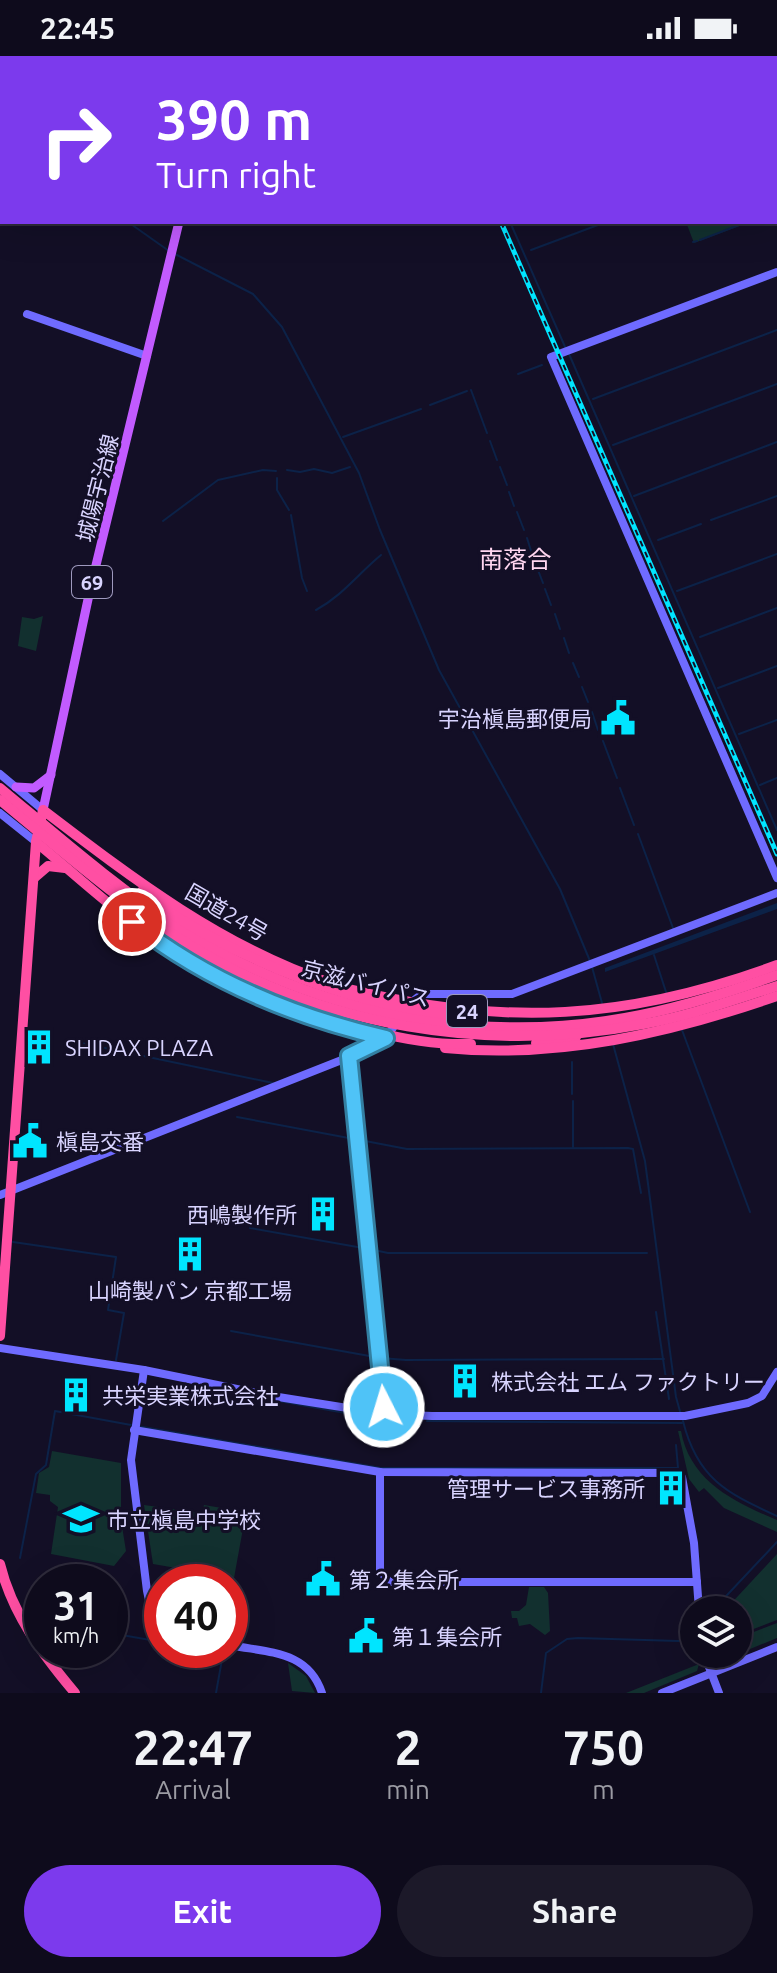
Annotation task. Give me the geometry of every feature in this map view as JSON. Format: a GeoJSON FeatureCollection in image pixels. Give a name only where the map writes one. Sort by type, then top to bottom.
{"type":"FeatureCollection","features":[{"type":"Feature","properties":{"kind":"highway","name":"京滋バイパス"},"geometry":{"type":"LineString","coordinates":[[0,788],[106,876],[181,929],[243,964],[324,997],[427,1020],[511,1027],[586,1024],[674,1007],[777,975]]}},
{"type":"Feature","properties":{"kind":"highway","name":"京滋バイパス"},"geometry":{"type":"LineString","coordinates":[[0,800],[108,888],[173,935],[242,974],[297,998],[372,1019],[452,1033],[527,1036],[605,1031],[678,1016],[777,986]]}},
{"type":"Feature","properties":{"kind":"highway"},"geometry":{"type":"LineString","coordinates":[[0,1336],[7,1240],[5,1194],[36,842],[43,810]]}},
{"type":"Feature","properties":{"kind":"highway","name":"国道24号"},"geometry":{"type":"LineString","coordinates":[[43,810],[190,916],[270,959],[342,987],[410,1002],[509,1014],[594,1011],[660,1001],[777,965]]}},
{"type":"Feature","properties":{"kind":"highway","name":"24"},"geometry":{"type":"LineString","coordinates":[[36,842],[148,934],[194,965],[254,995],[305,1015],[386,1038],[427,1046],[472,1049],[543,1049],[612,1042],[669,1029],[777,996]]}},
{"type":"Feature","properties":{"kind":"highway"},"geometry":{"type":"LineString","coordinates":[[34,878],[48,866],[67,869]]}},
{"type":"Feature","properties":{"kind":"highway"},"geometry":{"type":"LineString","coordinates":[[121,869],[167,911],[241,954],[346,995],[462,1016],[541,1020],[585,1019],[674,1007]]}},
{"type":"Feature","properties":{"kind":"highway"},"geometry":{"type":"LineString","coordinates":[[148,934],[280,999],[385,1034],[440,1045],[536,1043],[605,1031]]}},
{"type":"Feature","properties":{"kind":"highway"},"geometry":{"type":"LineString","coordinates":[[0,1564],[22,1620],[75,1693]]}},
{"type":"Feature","properties":{"kind":"main road","name":"城陽宇治線"},"geometry":{"type":"LineString","coordinates":[[43,810],[90,590],[179,224]]}},
{"type":"Feature","properties":{"kind":"main road"},"geometry":{"type":"LineString","coordinates":[[16,787],[34,788],[51,775]]}},
{"type":"Feature","properties":{"kind":"street"},"geometry":{"type":"LineString","coordinates":[[777,272],[551,357],[777,878]]}},
{"type":"Feature","properties":{"kind":"street"},"geometry":{"type":"LineString","coordinates":[[27,314],[147,356]]}},
{"type":"Feature","properties":{"kind":"street"},"geometry":{"type":"LineString","coordinates":[[0,774],[43,810]]}},
{"type":"Feature","properties":{"kind":"street"},"geometry":{"type":"LineString","coordinates":[[0,813],[36,842]]}},
{"type":"Feature","properties":{"kind":"street"},"geometry":{"type":"LineString","coordinates":[[5,1194],[349,1056],[386,1038],[410,1002],[422,994],[512,994],[777,893]]}},
{"type":"Feature","properties":{"kind":"street"},"geometry":{"type":"LineString","coordinates":[[349,1056],[385,1414]]}},
{"type":"Feature","properties":{"kind":"street"},"geometry":{"type":"LineString","coordinates":[[0,1348],[144,1370],[272,1396],[385,1414],[681,1416],[762,1396],[777,1372]]}},
{"type":"Feature","properties":{"kind":"street"},"geometry":{"type":"LineString","coordinates":[[144,1370],[134,1427],[131,1471],[144,1568]]}},
{"type":"Feature","properties":{"kind":"street"},"geometry":{"type":"LineString","coordinates":[[134,1427],[380,1472],[677,1473],[682,1477],[689,1504],[698,1596]]}},
{"type":"Feature","properties":{"kind":"street"},"geometry":{"type":"LineString","coordinates":[[380,1472],[380,1570],[389,1582],[697,1582]]}},
{"type":"Feature","properties":{"kind":"street"},"geometry":{"type":"LineString","coordinates":[[662,1693],[777,1647]]}},
{"type":"Feature","properties":{"kind":"street"},"geometry":{"type":"LineString","coordinates":[[248,1648],[291,1656],[314,1675],[322,1693]]}},
{"type":"Feature","properties":{"kind":"street"},"geometry":{"type":"LineString","coordinates":[[709,1668],[719,1693]]}},
{"type":"Feature","properties":{"kind":"green space"},"geometry":{"type":"Polygon","coordinates":[[[687,224],[745,224],[694,243],[687,224]]]}},
{"type":"Feature","properties":{"kind":"green space"},"geometry":{"type":"Polygon","coordinates":[[[43,616],[36,651],[18,646],[22,617],[34,619],[43,616]]]}},
{"type":"Feature","properties":{"kind":"green space"},"geometry":{"type":"Polygon","coordinates":[[[678,1431],[681,1431],[686,1448],[704,1476],[730,1497],[777,1520],[777,1532],[724,1508],[704,1488],[699,1492],[689,1479],[678,1431]]]}},
{"type":"Feature","properties":{"kind":"green space"},"geometry":{"type":"Polygon","coordinates":[[[52,1451],[121,1463],[121,1520],[126,1551],[116,1564],[51,1554],[58,1507],[50,1501],[50,1495],[36,1493],[39,1473],[49,1467],[52,1451]]]}},
{"type":"Feature","properties":{"kind":"green space"},"geometry":{"type":"Polygon","coordinates":[[[144,1505],[202,1513],[204,1505],[246,1512],[237,1564],[153,1564],[144,1505]]]}},
{"type":"Feature","properties":{"kind":"green space"},"geometry":{"type":"Polygon","coordinates":[[[777,1554],[777,1620],[752,1630],[752,1596],[738,1596],[777,1554]]]}},
{"type":"Feature","properties":{"kind":"green space"},"geometry":{"type":"Polygon","coordinates":[[[529,1587],[544,1587],[548,1593],[550,1631],[545,1635],[530,1624],[519,1626],[517,1618],[512,1618],[511,1611],[519,1611],[526,1605],[529,1587]]]}},
{"type":"Feature","properties":{"kind":"green space"},"geometry":{"type":"Polygon","coordinates":[[[777,1623],[777,1638],[752,1648],[752,1633],[777,1623]]]}},
{"type":"Feature","properties":{"kind":"green space"},"geometry":{"type":"Polygon","coordinates":[[[288,1663],[306,1676],[315,1693],[292,1691],[288,1663]]]}},
{"type":"Feature","properties":{"kind":"green space"},"geometry":{"type":"Polygon","coordinates":[[[689,1668],[698,1668],[644,1693],[626,1693],[689,1668]]]}},
{"type":"Feature","properties":{"kind":"water"},"geometry":{"type":"Polygon","coordinates":[[[777,903],[777,909],[605,972],[605,968],[777,903]]]}},
{"type":"Feature","properties":{"kind":"waterway"},"geometry":{"type":"LineString","coordinates":[[131,224],[169,251]]}},
{"type":"Feature","properties":{"kind":"waterway"},"geometry":{"type":"LineString","coordinates":[[511,224],[566,349]]}},
{"type":"Feature","properties":{"kind":"waterway"},"geometry":{"type":"LineString","coordinates":[[531,250],[601,224]]}},
{"type":"Feature","properties":{"kind":"waterway"},"geometry":{"type":"LineString","coordinates":[[700,240],[742,224]]}},
{"type":"Feature","properties":{"kind":"waterway"},"geometry":{"type":"LineString","coordinates":[[693,242],[697,241]]}},
{"type":"Feature","properties":{"kind":"waterway"},"geometry":{"type":"LineString","coordinates":[[175,254],[253,294],[282,327],[359,473],[439,670],[560,889],[590,961]]}},
{"type":"Feature","properties":{"kind":"waterway"},"geometry":{"type":"LineString","coordinates":[[593,399],[777,330]]}},
{"type":"Feature","properties":{"kind":"waterway"},"geometry":{"type":"LineString","coordinates":[[569,354],[777,830]]}},
{"type":"Feature","properties":{"kind":"waterway"},"geometry":{"type":"LineString","coordinates":[[518,374],[542,365]]}},
{"type":"Feature","properties":{"kind":"waterway"},"geometry":{"type":"LineString","coordinates":[[613,445],[777,384]]}},
{"type":"Feature","properties":{"kind":"waterway"},"geometry":{"type":"LineString","coordinates":[[471,390],[487,433]]}},
{"type":"Feature","properties":{"kind":"waterway"},"geometry":{"type":"LineString","coordinates":[[430,405],[467,391]]}},
{"type":"Feature","properties":{"kind":"waterway"},"geometry":{"type":"LineString","coordinates":[[343,437],[421,409]]}},
{"type":"Feature","properties":{"kind":"waterway"},"geometry":{"type":"LineString","coordinates":[[490,441],[497,460]]}},
{"type":"Feature","properties":{"kind":"waterway"},"geometry":{"type":"LineString","coordinates":[[634,496],[777,442]]}},
{"type":"Feature","properties":{"kind":"waterway"},"geometry":{"type":"LineString","coordinates":[[287,470],[300,472],[314,469],[332,473],[350,467]]}},
{"type":"Feature","properties":{"kind":"waterway"},"geometry":{"type":"LineString","coordinates":[[500,467],[507,485]]}},
{"type":"Feature","properties":{"kind":"waterway"},"geometry":{"type":"LineString","coordinates":[[163,521],[218,480],[263,470],[276,471]]}},
{"type":"Feature","properties":{"kind":"waterway"},"geometry":{"type":"LineString","coordinates":[[277,478],[277,490],[289,510]]}},
{"type":"Feature","properties":{"kind":"waterway"},"geometry":{"type":"LineString","coordinates":[[509,492],[514,506]]}},
{"type":"Feature","properties":{"kind":"waterway"},"geometry":{"type":"LineString","coordinates":[[711,520],[777,496]]}},
{"type":"Feature","properties":{"kind":"waterway"},"geometry":{"type":"LineString","coordinates":[[517,512],[524,530]]}},
{"type":"Feature","properties":{"kind":"waterway"},"geometry":{"type":"LineString","coordinates":[[291,515],[307,591]]}},
{"type":"Feature","properties":{"kind":"waterway"},"geometry":{"type":"LineString","coordinates":[[658,540],[701,524]]}},
{"type":"Feature","properties":{"kind":"waterway"},"geometry":{"type":"LineString","coordinates":[[527,538],[533,557]]}},
{"type":"Feature","properties":{"kind":"waterway"},"geometry":{"type":"LineString","coordinates":[[677,591],[777,554]]}},
{"type":"Feature","properties":{"kind":"waterway"},"geometry":{"type":"LineString","coordinates":[[316,610],[381,555]]}},
{"type":"Feature","properties":{"kind":"waterway"},"geometry":{"type":"LineString","coordinates":[[536,565],[543,583]]}},
{"type":"Feature","properties":{"kind":"waterway"},"geometry":{"type":"LineString","coordinates":[[545,589],[551,605]]}},
{"type":"Feature","properties":{"kind":"waterway"},"geometry":{"type":"LineString","coordinates":[[700,637],[777,608]]}},
{"type":"Feature","properties":{"kind":"waterway"},"geometry":{"type":"LineString","coordinates":[[555,614],[560,629]]}},
{"type":"Feature","properties":{"kind":"waterway"},"geometry":{"type":"LineString","coordinates":[[564,638],[569,653]]}},
{"type":"Feature","properties":{"kind":"waterway"},"geometry":{"type":"LineString","coordinates":[[573,663],[579,677]]}},
{"type":"Feature","properties":{"kind":"waterway"},"geometry":{"type":"LineString","coordinates":[[718,688],[777,666]]}},
{"type":"Feature","properties":{"kind":"waterway"},"geometry":{"type":"LineString","coordinates":[[582,687],[588,702]]}},
{"type":"Feature","properties":{"kind":"waterway"},"geometry":{"type":"LineString","coordinates":[[592,712],[598,730]]}},
{"type":"Feature","properties":{"kind":"waterway"},"geometry":{"type":"LineString","coordinates":[[739,734],[777,720]]}},
{"type":"Feature","properties":{"kind":"waterway"},"geometry":{"type":"LineString","coordinates":[[603,741],[617,778]]}},
{"type":"Feature","properties":{"kind":"waterway"},"geometry":{"type":"LineString","coordinates":[[760,785],[777,778]]}},
{"type":"Feature","properties":{"kind":"waterway"},"geometry":{"type":"LineString","coordinates":[[620,788],[634,825]]}},
{"type":"Feature","properties":{"kind":"waterway"},"geometry":{"type":"LineString","coordinates":[[638,834],[673,928]]}},
{"type":"Feature","properties":{"kind":"waterway"},"geometry":{"type":"LineString","coordinates":[[654,955],[667,995]]}},
{"type":"Feature","properties":{"kind":"waterway"},"geometry":{"type":"LineString","coordinates":[[592,967],[602,1003]]}},
{"type":"Feature","properties":{"kind":"waterway"},"geometry":{"type":"LineString","coordinates":[[682,1030],[750,1212]]}},
{"type":"Feature","properties":{"kind":"waterway"},"geometry":{"type":"LineString","coordinates":[[81,1043],[273,1083]]}},
{"type":"Feature","properties":{"kind":"waterway"},"geometry":{"type":"LineString","coordinates":[[613,1044],[645,1161],[676,1397],[681,1415]]}},
{"type":"Feature","properties":{"kind":"waterway"},"geometry":{"type":"LineString","coordinates":[[572,1062],[572,1094]]}},
{"type":"Feature","properties":{"kind":"waterway"},"geometry":{"type":"LineString","coordinates":[[573,1101],[573,1148]]}},
{"type":"Feature","properties":{"kind":"waterway"},"geometry":{"type":"LineString","coordinates":[[237,1117],[354,1139]]}},
{"type":"Feature","properties":{"kind":"waterway"},"geometry":{"type":"LineString","coordinates":[[360,1140],[407,1149],[628,1148],[633,1149],[641,1193]]}},
{"type":"Feature","properties":{"kind":"waterway"},"geometry":{"type":"LineString","coordinates":[[250,1228],[363,1248]]}},
{"type":"Feature","properties":{"kind":"waterway"},"geometry":{"type":"LineString","coordinates":[[13,1242],[116,1257],[108,1310],[124,1313],[116,1360]]}},
{"type":"Feature","properties":{"kind":"waterway"},"geometry":{"type":"LineString","coordinates":[[374,1250],[388,1253],[647,1253]]}},
{"type":"Feature","properties":{"kind":"waterway"},"geometry":{"type":"LineString","coordinates":[[656,1312],[669,1399]]}},
{"type":"Feature","properties":{"kind":"waterway"},"geometry":{"type":"LineString","coordinates":[[231,1331],[375,1357]]}},
{"type":"Feature","properties":{"kind":"waterway"},"geometry":{"type":"LineString","coordinates":[[381,1358],[664,1359]]}},
{"type":"Feature","properties":{"kind":"waterway"},"geometry":{"type":"LineString","coordinates":[[279,1401],[362,1416]]}},
{"type":"Feature","properties":{"kind":"waterway"},"geometry":{"type":"LineString","coordinates":[[20,1558],[36,1474],[46,1465],[55,1411],[131,1425]]}},
{"type":"Feature","properties":{"kind":"waterway"},"geometry":{"type":"LineString","coordinates":[[427,1421],[682,1423]]}},
{"type":"Feature","properties":{"kind":"waterway"},"geometry":{"type":"LineString","coordinates":[[683,1421],[696,1457],[705,1470],[729,1491],[777,1516]]}},
{"type":"Feature","properties":{"kind":"waterway"},"geometry":{"type":"LineString","coordinates":[[137,1426],[381,1468],[678,1468],[676,1445]]}},
{"type":"Feature","properties":{"kind":"waterway"},"geometry":{"type":"LineString","coordinates":[[726,1596],[777,1542]]}},
{"type":"Feature","properties":{"kind":"waterway"},"geometry":{"type":"LineString","coordinates":[[128,1636],[144,1639]]}},
{"type":"Feature","properties":{"kind":"waterway"},"geometry":{"type":"LineString","coordinates":[[541,1693],[546,1653],[567,1639],[680,1641]]}},
{"type":"Feature","properties":{"kind":"waterway"},"geometry":{"type":"LineString","coordinates":[[216,1693],[220,1668]]}},
{"type":"Feature","properties":{"kind":"railway"},"geometry":{"type":"LineString","coordinates":[[502,224],[777,854]]}},
{"type":"Feature","properties":{"kind":"place","name":"宇治槇島郵便局"},"geometry":{"type":"Point","coordinates":[618,718]}},
{"type":"Feature","properties":{"kind":"place","name":"SHIDAX PLAZA"},"geometry":{"type":"Point","coordinates":[39,1047]}},
{"type":"Feature","properties":{"kind":"place","name":"槇島交番"},"geometry":{"type":"Point","coordinates":[30,1141]}},
{"type":"Feature","properties":{"kind":"place","name":"西嶋製作所"},"geometry":{"type":"Point","coordinates":[323,1214]}},
{"type":"Feature","properties":{"kind":"place","name":"山崎製パン 京都工場"},"geometry":{"type":"Point","coordinates":[190,1254]}},
{"type":"Feature","properties":{"kind":"place","name":"株式会社 エム ファクトリー"},"geometry":{"type":"Point","coordinates":[465,1381]}},
{"type":"Feature","properties":{"kind":"place","name":"共栄実業株式会社"},"geometry":{"type":"Point","coordinates":[76,1395]}},
{"type":"Feature","properties":{"kind":"place","name":"管理サービス事務所"},"geometry":{"type":"Point","coordinates":[671,1488]}},
{"type":"Feature","properties":{"kind":"place","name":"市立槇島中学校"},"geometry":{"type":"Point","coordinates":[81,1519]}},
{"type":"Feature","properties":{"kind":"place","name":"第２集会所"},"geometry":{"type":"Point","coordinates":[323,1579]}},
{"type":"Feature","properties":{"kind":"place","name":"第１集会所"},"geometry":{"type":"Point","coordinates":[366,1636]}},
{"type":"Feature","properties":{"kind":"district","name":"南落合"},"geometry":{"type":"Point","coordinates":[515,559]}},
{"type":"Feature","properties":{"kind":"route"},"geometry":{"type":"LineString","coordinates":[[132,922],[194,965],[235,987],[305,1015],[386,1038],[367,1050],[349,1056],[384,1407]]}}]}
